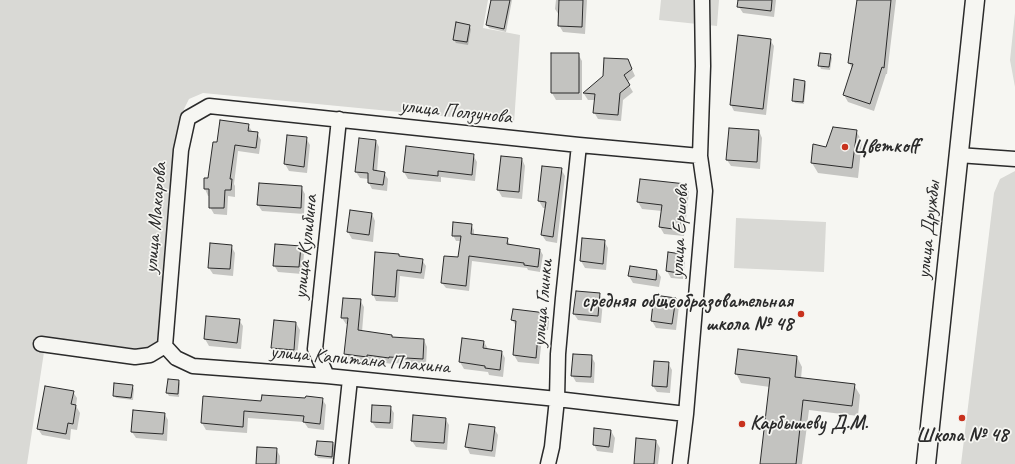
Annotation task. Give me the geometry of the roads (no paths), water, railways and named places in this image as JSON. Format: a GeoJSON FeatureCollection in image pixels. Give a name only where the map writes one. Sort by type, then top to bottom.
{"type":"FeatureCollection","features":[{"type":"Feature","properties":{"kind":"main road","name":"улица Дружбы"},"geometry":{"type":"LineString","coordinates":[[926,464],[975,0]]}},
{"type":"Feature","properties":{"kind":"street","name":"улица Ершова"},"geometry":{"type":"LineString","coordinates":[[680,464],[686,414],[705,191],[700,156],[703,66],[702,0]]}},
{"type":"Feature","properties":{"kind":"street","name":"улица Ползунова"},"geometry":{"type":"LineString","coordinates":[[209,106],[579,145],[700,156]]}},
{"type":"Feature","properties":{"kind":"street","name":"улица Макарова"},"geometry":{"type":"LineString","coordinates":[[165,346],[181,150],[188,118],[209,106]]}},
{"type":"Feature","properties":{"kind":"street","name":"улица Кулибина"},"geometry":{"type":"LineString","coordinates":[[327,376],[315,349],[339,120]]}},
{"type":"Feature","properties":{"kind":"street","name":"улица Глинки"},"geometry":{"type":"LineString","coordinates":[[548,464],[552,447],[557,399],[558,354],[579,145]]}},
{"type":"Feature","properties":{"kind":"street"},"geometry":{"type":"LineString","coordinates":[[958,155],[1015,159]]}},
{"type":"Feature","properties":{"kind":"street"},"geometry":{"type":"LineString","coordinates":[[41,344],[135,357],[150,355],[165,346]]}},
{"type":"Feature","properties":{"kind":"street","name":"улица Капитана Плахина"},"geometry":{"type":"LineString","coordinates":[[165,346],[176,358],[193,366],[327,376],[557,399],[686,414]]}},
{"type":"Feature","properties":{"kind":"street"},"geometry":{"type":"LineString","coordinates":[[341,464],[350,379]]}},
{"type":"Feature","properties":{"kind":"place","name":"Цветкоff"},"geometry":{"type":"Point","coordinates":[845,147]}},
{"type":"Feature","properties":{"kind":"place","name":"средняя общеобразовательная школа № 48"},"geometry":{"type":"Point","coordinates":[801,314]}},
{"type":"Feature","properties":{"kind":"place","name":"Школа № 48"},"geometry":{"type":"Point","coordinates":[962,418]}},
{"type":"Feature","properties":{"kind":"place","name":"Карбышеву Д.М."},"geometry":{"type":"Point","coordinates":[742,424]}}]}
